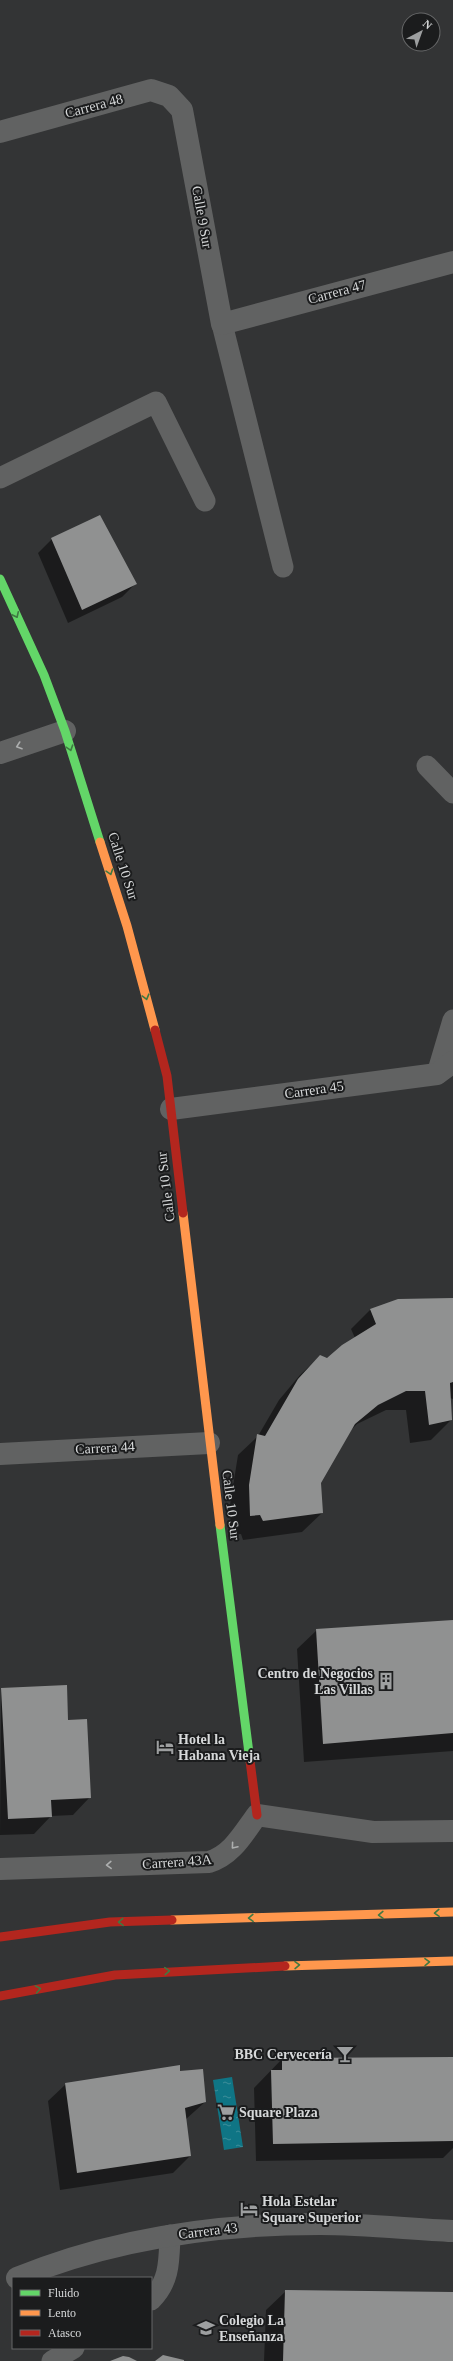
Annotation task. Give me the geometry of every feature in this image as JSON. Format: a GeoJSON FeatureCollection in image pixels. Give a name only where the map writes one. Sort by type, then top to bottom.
{"type":"FeatureCollection","features":[{"type":"Feature","properties":{"kind":"street","name":"Carrera 48"},"geometry":{"type":"LineString","coordinates":[[0,132],[150,90],[169,96],[182,110]]}},
{"type":"Feature","properties":{"kind":"street","name":"Calle 9 Sur"},"geometry":{"type":"LineString","coordinates":[[182,110],[222,324]]}},
{"type":"Feature","properties":{"kind":"street","name":"Carrera 47"},"geometry":{"type":"LineString","coordinates":[[222,324],[453,262]]}},
{"type":"Feature","properties":{"kind":"street","name":"Calle 10 Sur"},"geometry":{"type":"LineString","coordinates":[[0,579],[44,675],[65,731],[127,926],[167,1076],[209,1443],[258,1816]]}},
{"type":"Feature","properties":{"kind":"street"},"geometry":{"type":"LineString","coordinates":[[0,753],[65,731]]}},
{"type":"Feature","properties":{"kind":"street","name":"Carrera 45"},"geometry":{"type":"LineString","coordinates":[[171,1108],[445,1068]]}},
{"type":"Feature","properties":{"kind":"street","name":"Carrera 44"},"geometry":{"type":"LineString","coordinates":[[0,1454],[209,1443]]}},
{"type":"Feature","properties":{"kind":"street"},"geometry":{"type":"LineString","coordinates":[[258,1816],[374,1832],[453,1831]]}},
{"type":"Feature","properties":{"kind":"street","name":"Carrera 43A"},"geometry":{"type":"LineString","coordinates":[[0,1869],[209,1862],[222,1858],[232,1849],[258,1816]]}},
{"type":"Feature","properties":{"kind":"street"},"geometry":{"type":"LineString","coordinates":[[0,1936],[110,1922],[453,1912]]}},
{"type":"Feature","properties":{"kind":"street"},"geometry":{"type":"LineString","coordinates":[[0,1996],[115,1975],[230,1967],[453,1961]]}},
{"type":"Feature","properties":{"kind":"street","name":"Carrera 43"},"geometry":{"type":"LineString","coordinates":[[20,2277],[99,2251],[170,2235],[237,2227],[320,2224],[453,2231]]}},
{"type":"Feature","properties":{"kind":"street"},"geometry":{"type":"LineString","coordinates":[[0,2285],[12,2280]]}},
{"type":"Feature","properties":{"kind":"lane"},"geometry":{"type":"LineString","coordinates":[[222,324],[283,567]]}},
{"type":"Feature","properties":{"kind":"lane"},"geometry":{"type":"LineString","coordinates":[[0,478],[156,402],[205,501]]}},
{"type":"Feature","properties":{"kind":"lane"},"geometry":{"type":"LineString","coordinates":[[427,766],[453,793]]}},
{"type":"Feature","properties":{"kind":"lane"},"geometry":{"type":"LineString","coordinates":[[445,1068],[453,1020]]}},
{"type":"Feature","properties":{"kind":"lane"},"geometry":{"type":"LineString","coordinates":[[152,2299],[164,2284],[169,2266],[170,2235]]}},
{"type":"Feature","properties":{"kind":"lane"},"geometry":{"type":"LineString","coordinates":[[52,2361],[72,2349]]}},
{"type":"Feature","properties":{"kind":"water"},"geometry":{"type":"Polygon","coordinates":[[[232,2077],[243,2147],[224,2150],[213,2080],[232,2077]]]}},
{"type":"Feature","properties":{"kind":"building"},"geometry":{"type":"Polygon","coordinates":[[[100,515],[137,584],[82,610],[51,538],[100,515]]]}},
{"type":"Feature","properties":{"kind":"building"},"geometry":{"type":"Polygon","coordinates":[[[453,1298],[453,1382],[450,1383],[452,1420],[429,1425],[425,1391],[406,1391],[378,1405],[355,1424],[321,1483],[323,1513],[263,1521],[260,1515],[250,1516],[249,1485],[257,1434],[265,1436],[298,1379],[320,1355],[327,1358],[342,1345],[376,1324],[370,1309],[398,1299],[453,1298]]]}},
{"type":"Feature","properties":{"kind":"building","name":"Centro de Negocios Las Villas"},"geometry":{"type":"Polygon","coordinates":[[[453,1620],[453,1733],[323,1744],[316,1629],[453,1620]]]}},
{"type":"Feature","properties":{"kind":"building"},"geometry":{"type":"Polygon","coordinates":[[[67,1685],[68,1720],[87,1719],[91,1798],[51,1800],[52,1817],[8,1819],[1,1688],[67,1685]]]}},
{"type":"Feature","properties":{"kind":"building"},"geometry":{"type":"Polygon","coordinates":[[[453,2057],[453,2141],[273,2144],[271,2070],[282,2070],[282,2058],[453,2057]]]}},
{"type":"Feature","properties":{"kind":"building"},"geometry":{"type":"Polygon","coordinates":[[[180,2065],[180,2071],[203,2069],[206,2102],[185,2108],[191,2156],[77,2173],[65,2083],[180,2065]]]}},
{"type":"Feature","properties":{"kind":"building"},"geometry":{"type":"Polygon","coordinates":[[[285,2290],[453,2292],[453,2361],[283,2361],[285,2290]]]}},
{"type":"Feature","properties":{"kind":"building"},"geometry":{"type":"Polygon","coordinates":[[[163,2355],[184,2360],[184,2361],[155,2361],[163,2355]]]}},
{"type":"Feature","properties":{"kind":"building"},"geometry":{"type":"Polygon","coordinates":[[[123,2356],[129,2357],[137,2361],[110,2361],[123,2356]]]}},
{"type":"Feature","properties":{"kind":"traffic: fast"},"geometry":{"type":"LineString","coordinates":[[0,579],[44,675],[65,731],[100,842]]}},
{"type":"Feature","properties":{"kind":"traffic: fast"},"geometry":{"type":"LineString","coordinates":[[220,1525],[250,1761]]}},
{"type":"Feature","properties":{"kind":"traffic: slow"},"geometry":{"type":"LineString","coordinates":[[100,842],[127,926],[155,1030]]}},
{"type":"Feature","properties":{"kind":"traffic: slow"},"geometry":{"type":"LineString","coordinates":[[183,1213],[220,1525]]}},
{"type":"Feature","properties":{"kind":"traffic: slow"},"geometry":{"type":"LineString","coordinates":[[172,1920],[453,1912]]}},
{"type":"Feature","properties":{"kind":"traffic: slow"},"geometry":{"type":"LineString","coordinates":[[285,1966],[453,1961]]}},
{"type":"Feature","properties":{"kind":"traffic: jam"},"geometry":{"type":"LineString","coordinates":[[155,1030],[167,1076],[183,1213]]}},
{"type":"Feature","properties":{"kind":"traffic: jam"},"geometry":{"type":"LineString","coordinates":[[250,1761],[257,1815]]}},
{"type":"Feature","properties":{"kind":"traffic: jam"},"geometry":{"type":"LineString","coordinates":[[0,1937],[110,1922],[172,1920]]}},
{"type":"Feature","properties":{"kind":"traffic: jam"},"geometry":{"type":"LineString","coordinates":[[0,1996],[115,1975],[285,1966]]}},
{"type":"Feature","properties":{"kind":"place","name":"Centro de Negocios Las Villas"},"geometry":{"type":"Point","coordinates":[386,1681]}},
{"type":"Feature","properties":{"kind":"place","name":"Hotel la Habana Vieja"},"geometry":{"type":"Point","coordinates":[165,1747]}},
{"type":"Feature","properties":{"kind":"place","name":"BBC Cervecería"},"geometry":{"type":"Point","coordinates":[345,2054]}},
{"type":"Feature","properties":{"kind":"place","name":"Square Plaza"},"geometry":{"type":"Point","coordinates":[226,2112]}},
{"type":"Feature","properties":{"kind":"place","name":"Hola Estelar Square Superior"},"geometry":{"type":"Point","coordinates":[249,2209]}},
{"type":"Feature","properties":{"kind":"place","name":"Colegio La Enseñanza"},"geometry":{"type":"Point","coordinates":[206,2328]}}]}
